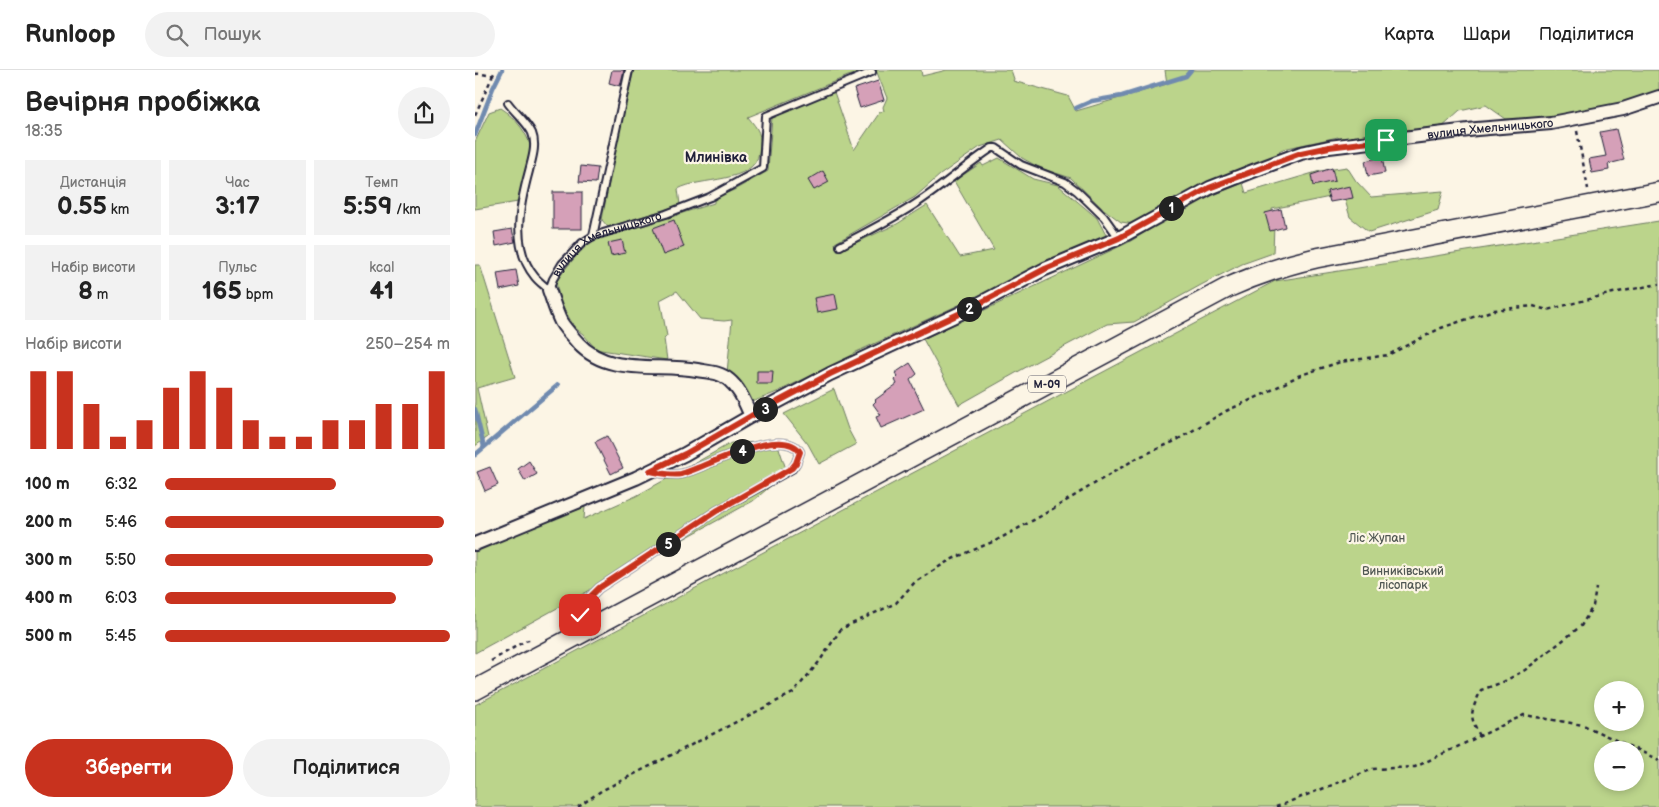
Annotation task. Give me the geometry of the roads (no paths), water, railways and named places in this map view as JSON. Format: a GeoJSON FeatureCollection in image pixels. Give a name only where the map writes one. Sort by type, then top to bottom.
{"type":"FeatureCollection","features":[{"type":"Feature","properties":{"kind":"main road","name":"М-09"},"geometry":{"type":"LineString","coordinates":[[475,690],[1247,279],[1270,270],[1316,258],[1659,192]]}},
{"type":"Feature","properties":{"kind":"street","name":"вулиця Хмельницького"},"geometry":{"type":"LineString","coordinates":[[475,544],[650,471],[685,454],[830,374],[965,311],[1045,269],[1119,238],[1209,188],[1301,153],[1329,147],[1477,129],[1551,124],[1623,109],[1659,98]]}},
{"type":"Feature","properties":{"kind":"street","name":"вулиця Хмельницького"},"geometry":{"type":"LineString","coordinates":[[549,290],[557,314],[569,333],[585,351],[598,359],[630,365],[689,368],[718,373],[729,380],[740,392],[751,416]]}},
{"type":"Feature","properties":{"kind":"lane"},"geometry":{"type":"LineString","coordinates":[[593,236],[629,70]]}},
{"type":"Feature","properties":{"kind":"lane","name":"вулиця Хмельницького"},"geometry":{"type":"LineString","coordinates":[[549,290],[553,279],[563,264],[581,243],[593,236],[666,214],[710,196],[763,168],[766,116],[872,72]]}},
{"type":"Feature","properties":{"kind":"lane"},"geometry":{"type":"LineString","coordinates":[[508,103],[531,132],[533,139],[533,154],[520,207],[521,248],[526,262],[535,276],[549,290]]}},
{"type":"Feature","properties":{"kind":"lane"},"geometry":{"type":"LineString","coordinates":[[840,246],[898,215],[992,148],[996,148],[1021,165],[1065,182],[1077,190],[1104,217],[1119,238]]}},
{"type":"Feature","properties":{"kind":"lane"},"geometry":{"type":"LineString","coordinates":[[580,615],[589,598],[599,588],[718,510],[792,468],[800,452],[793,445],[787,443],[764,444],[722,457],[680,474],[650,471]]}},
{"type":"Feature","properties":{"kind":"waterway"},"geometry":{"type":"LineString","coordinates":[[475,135],[502,70]]}},
{"type":"Feature","properties":{"kind":"waterway"},"geometry":{"type":"LineString","coordinates":[[1076,108],[1092,101],[1122,96],[1186,76],[1191,70]]}},
{"type":"Feature","properties":{"kind":"waterway"},"geometry":{"type":"LineString","coordinates":[[475,455],[558,385]]}},
{"type":"Feature","properties":{"kind":"waterway"},"geometry":{"type":"LineString","coordinates":[[475,409],[484,447]]}},
{"type":"Feature","properties":{"kind":"district","name":"Млинівка"},"geometry":{"type":"Point","coordinates":[716,157]}},
{"type":"Feature","properties":{"kind":"park label","name":"Ліс Жупан"},"geometry":{"type":"Point","coordinates":[1377,538]}},
{"type":"Feature","properties":{"kind":"park label","name":"Винниківський лісопарк"},"geometry":{"type":"Point","coordinates":[1403,578]}}]}
